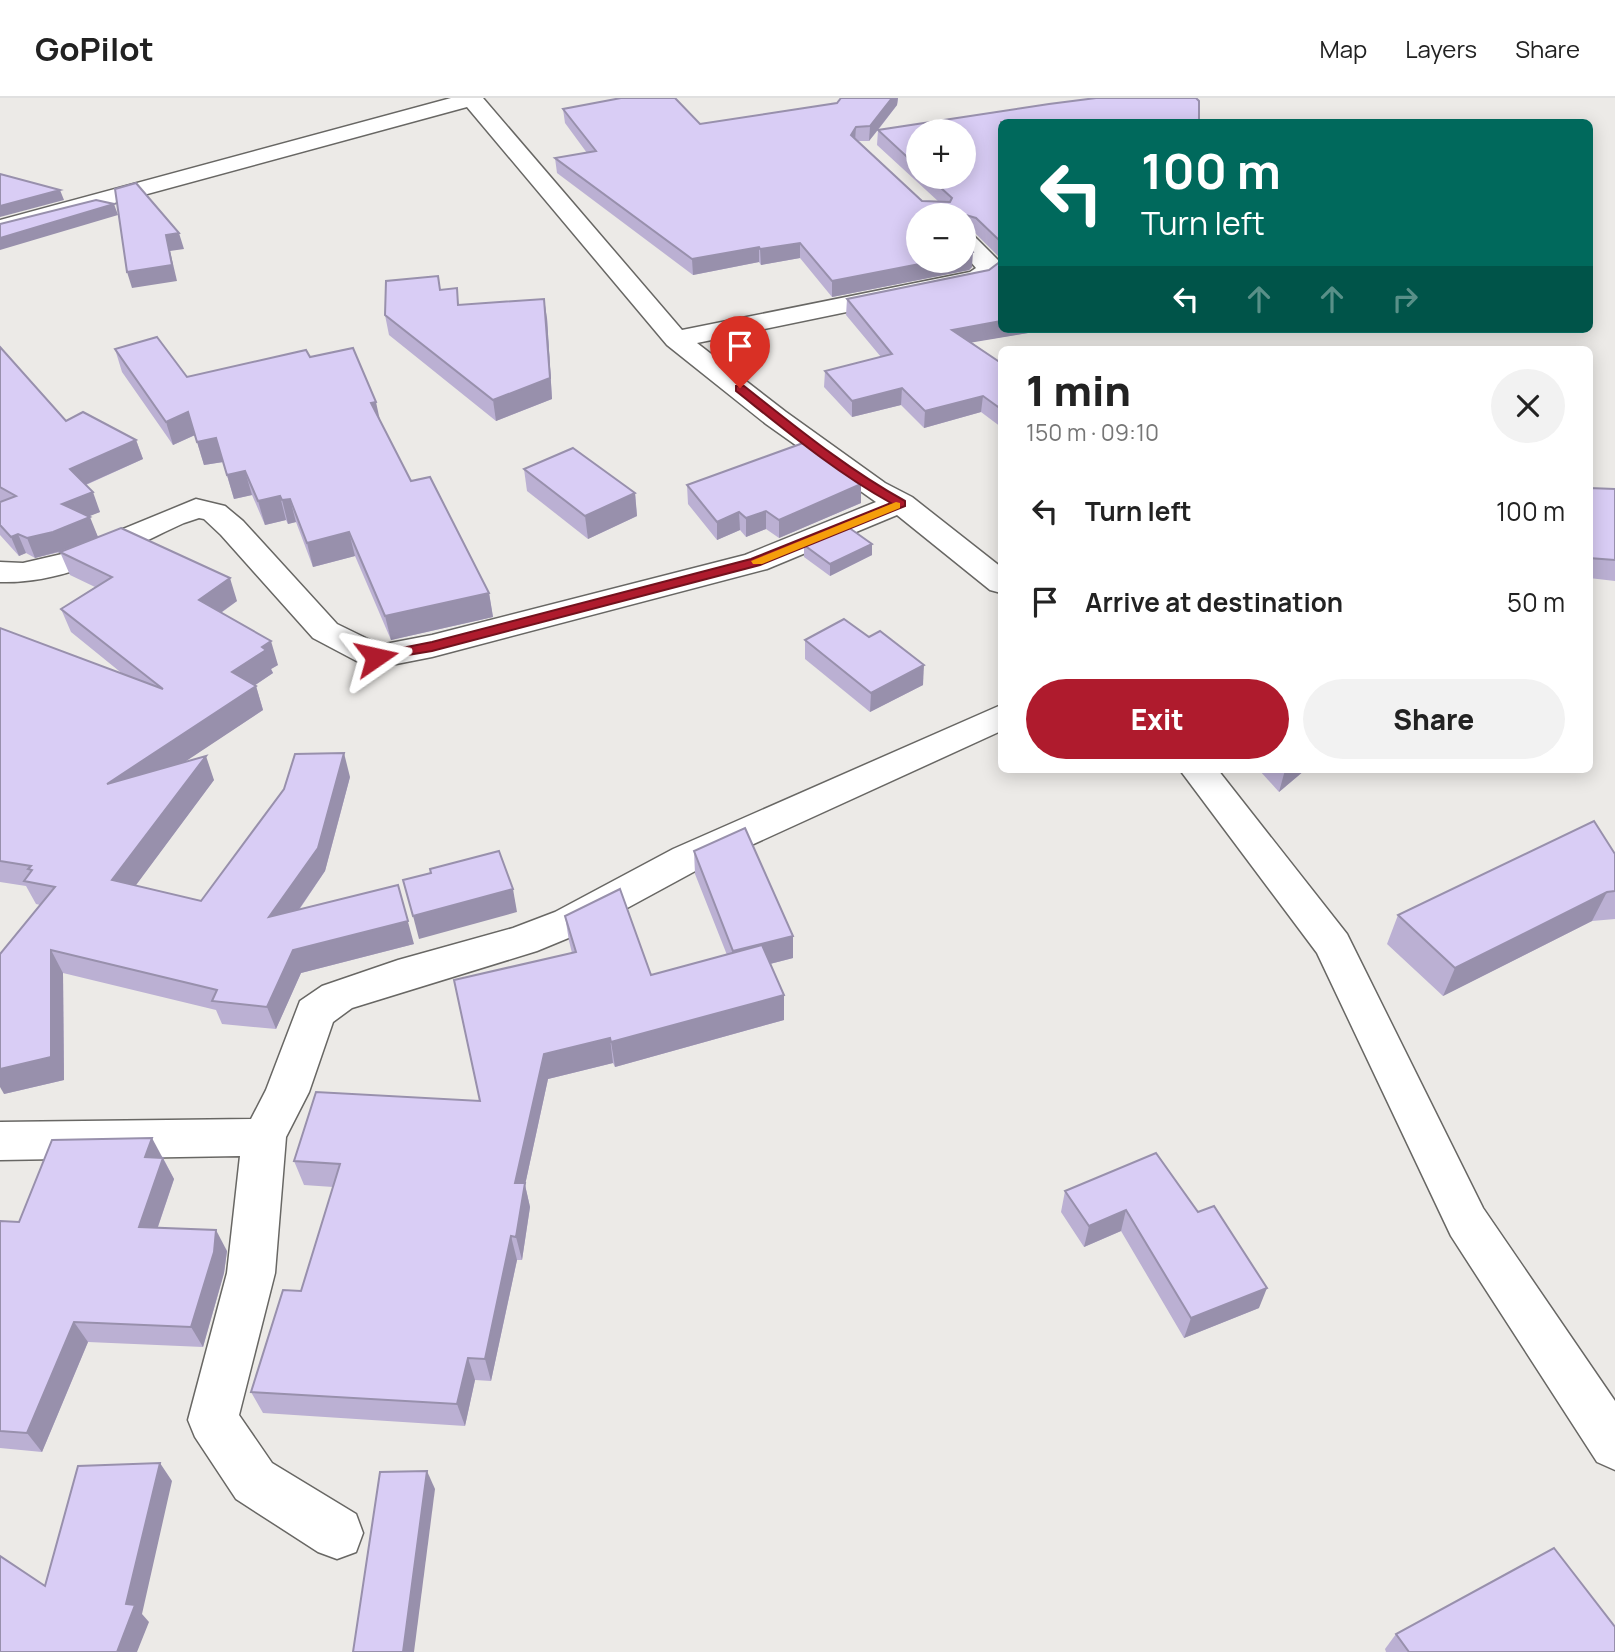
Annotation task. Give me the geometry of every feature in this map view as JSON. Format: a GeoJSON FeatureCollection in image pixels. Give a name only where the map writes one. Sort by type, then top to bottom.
{"type":"FeatureCollection","features":[{"type":"Feature","properties":{"kind":"street"},"geometry":{"type":"LineString","coordinates":[[0,227],[472,98],[676,339],[776,418],[874,489],[901,503],[998,581]]}},
{"type":"Feature","properties":{"kind":"street"},"geometry":{"type":"LineString","coordinates":[[676,339],[978,278],[989,271],[988,262],[976,251]]}},
{"type":"Feature","properties":{"kind":"street"},"geometry":{"type":"LineString","coordinates":[[0,572],[45,570],[196,508],[214,512],[248,543],[325,631],[376,657],[432,646],[756,562],[901,503]]}},
{"type":"Feature","properties":{"kind":"street"},"geometry":{"type":"LineString","coordinates":[[337,1533],[254,1481],[213,1420],[251,1273],[264,1137],[287,1092],[315,1013],[337,997],[398,976],[523,940],[569,922],[686,859],[998,718]]}},
{"type":"Feature","properties":{"kind":"street"},"geometry":{"type":"LineString","coordinates":[[1200,773],[1333,945],[1467,1222],[1615,1445]]}},
{"type":"Feature","properties":{"kind":"street"},"geometry":{"type":"LineString","coordinates":[[0,1141],[264,1137]]}},
{"type":"Feature","properties":{"kind":"building"},"geometry":{"type":"Polygon","coordinates":[[[621,98],[675,98],[700,124],[837,103],[841,98],[892,98],[870,126],[856,127],[851,135],[906,189],[922,201],[950,202],[952,198],[942,189],[976,189],[976,119],[950,119],[1096,98],[1196,98],[1199,101],[1199,119],[998,119],[998,239],[976,218],[976,203],[906,203],[906,267],[832,281],[800,243],[692,259],[555,158],[596,151],[563,109],[621,98]]]}},
{"type":"Feature","properties":{"kind":"building"},"geometry":{"type":"Polygon","coordinates":[[[906,126],[906,156],[878,130],[906,126]]]}},
{"type":"Feature","properties":{"kind":"building"},"geometry":{"type":"Polygon","coordinates":[[[0,174],[60,190],[0,206],[0,174]]]}},
{"type":"Feature","properties":{"kind":"building"},"geometry":{"type":"Polygon","coordinates":[[[136,183],[179,233],[166,235],[172,265],[127,272],[115,189],[136,183]]]}},
{"type":"Feature","properties":{"kind":"building"},"geometry":{"type":"Polygon","coordinates":[[[96,200],[114,204],[0,238],[0,224],[96,200]]]}},
{"type":"Feature","properties":{"kind":"building"},"geometry":{"type":"Polygon","coordinates":[[[998,263],[998,322],[952,330],[998,361],[998,407],[983,396],[925,411],[902,388],[852,401],[825,371],[892,354],[847,299],[989,270],[998,263]]]}},
{"type":"Feature","properties":{"kind":"building"},"geometry":{"type":"Polygon","coordinates":[[[438,276],[440,290],[457,288],[458,305],[544,299],[550,378],[493,400],[385,315],[386,281],[438,276]]]}},
{"type":"Feature","properties":{"kind":"building"},"geometry":{"type":"Polygon","coordinates":[[[157,337],[187,377],[306,350],[310,357],[353,348],[376,402],[371,403],[411,481],[430,477],[489,593],[385,616],[349,532],[307,543],[290,499],[282,500],[280,496],[258,501],[245,471],[227,475],[216,438],[197,442],[188,412],[166,422],[115,349],[157,337]]]}},
{"type":"Feature","properties":{"kind":"building"},"geometry":{"type":"Polygon","coordinates":[[[0,347],[66,421],[83,412],[136,440],[70,469],[93,492],[62,504],[90,517],[53,532],[27,538],[18,534],[11,537],[0,525],[0,502],[16,496],[0,487],[0,347]]]}},
{"type":"Feature","properties":{"kind":"building"},"geometry":{"type":"Polygon","coordinates":[[[806,442],[861,484],[779,520],[766,511],[746,518],[739,512],[717,522],[687,485],[806,442]]]}},
{"type":"Feature","properties":{"kind":"building"},"geometry":{"type":"Polygon","coordinates":[[[573,448],[635,493],[585,516],[524,469],[573,448]]]}},
{"type":"Feature","properties":{"kind":"building"},"geometry":{"type":"Polygon","coordinates":[[[1593,488],[1615,489],[1615,560],[1593,558],[1593,488]]]}},
{"type":"Feature","properties":{"kind":"building"},"geometry":{"type":"Polygon","coordinates":[[[848,527],[872,544],[830,564],[804,545],[848,527]]]}},
{"type":"Feature","properties":{"kind":"building"},"geometry":{"type":"Polygon","coordinates":[[[121,528],[230,578],[199,600],[271,641],[262,647],[266,650],[232,672],[256,686],[107,784],[206,756],[112,880],[201,901],[284,789],[295,754],[344,753],[318,848],[269,917],[398,885],[408,921],[293,950],[267,1007],[212,1001],[217,990],[51,950],[51,1057],[0,1069],[0,954],[55,887],[24,881],[32,870],[28,869],[31,866],[0,861],[0,628],[163,689],[61,609],[112,577],[60,552],[121,528]]]}},
{"type":"Feature","properties":{"kind":"building"},"geometry":{"type":"Polygon","coordinates":[[[844,619],[869,637],[880,631],[924,665],[871,693],[805,640],[844,619]]]}},
{"type":"Feature","properties":{"kind":"building"},"geometry":{"type":"Polygon","coordinates":[[[1594,821],[1615,854],[1615,891],[1607,892],[1455,968],[1398,915],[1594,821]]]}},
{"type":"Feature","properties":{"kind":"building"},"geometry":{"type":"Polygon","coordinates":[[[745,828],[793,936],[733,951],[694,851],[745,828]]]}},
{"type":"Feature","properties":{"kind":"building"},"geometry":{"type":"Polygon","coordinates":[[[499,851],[513,889],[413,916],[403,880],[431,873],[430,869],[499,851]]]}},
{"type":"Feature","properties":{"kind":"building"},"geometry":{"type":"Polygon","coordinates":[[[620,889],[651,975],[762,945],[784,995],[611,1042],[610,1038],[544,1054],[515,1183],[525,1183],[516,1237],[511,1236],[485,1359],[468,1358],[457,1404],[251,1392],[283,1290],[301,1291],[340,1164],[294,1161],[316,1092],[480,1101],[454,980],[576,952],[565,916],[620,889]]]}},
{"type":"Feature","properties":{"kind":"building"},"geometry":{"type":"Polygon","coordinates":[[[152,1138],[145,1157],[163,1158],[139,1227],[216,1230],[214,1252],[191,1327],[74,1322],[27,1433],[0,1431],[0,1221],[19,1222],[52,1140],[152,1138]]]}},
{"type":"Feature","properties":{"kind":"building"},"geometry":{"type":"Polygon","coordinates":[[[1156,1153],[1198,1212],[1214,1206],[1267,1288],[1191,1318],[1126,1210],[1089,1226],[1065,1191],[1156,1153]]]}},
{"type":"Feature","properties":{"kind":"building"},"geometry":{"type":"Polygon","coordinates":[[[160,1463],[126,1604],[135,1605],[117,1652],[0,1652],[0,1556],[45,1586],[78,1466],[160,1463]]]}},
{"type":"Feature","properties":{"kind":"building"},"geometry":{"type":"Polygon","coordinates":[[[427,1471],[403,1652],[353,1652],[380,1472],[427,1471]]]}},
{"type":"Feature","properties":{"kind":"building"},"geometry":{"type":"Polygon","coordinates":[[[1554,1548],[1615,1627],[1615,1652],[1409,1652],[1396,1634],[1554,1548]]]}},
{"type":"Feature","properties":{"kind":"slow traffic"},"geometry":{"type":"LineString","coordinates":[[758,561],[896,505]]}},
{"type":"Feature","properties":{"kind":"route"},"geometry":{"type":"LineString","coordinates":[[376,657],[432,646],[756,562],[901,503],[874,489],[776,418],[740,388]]}}]}
